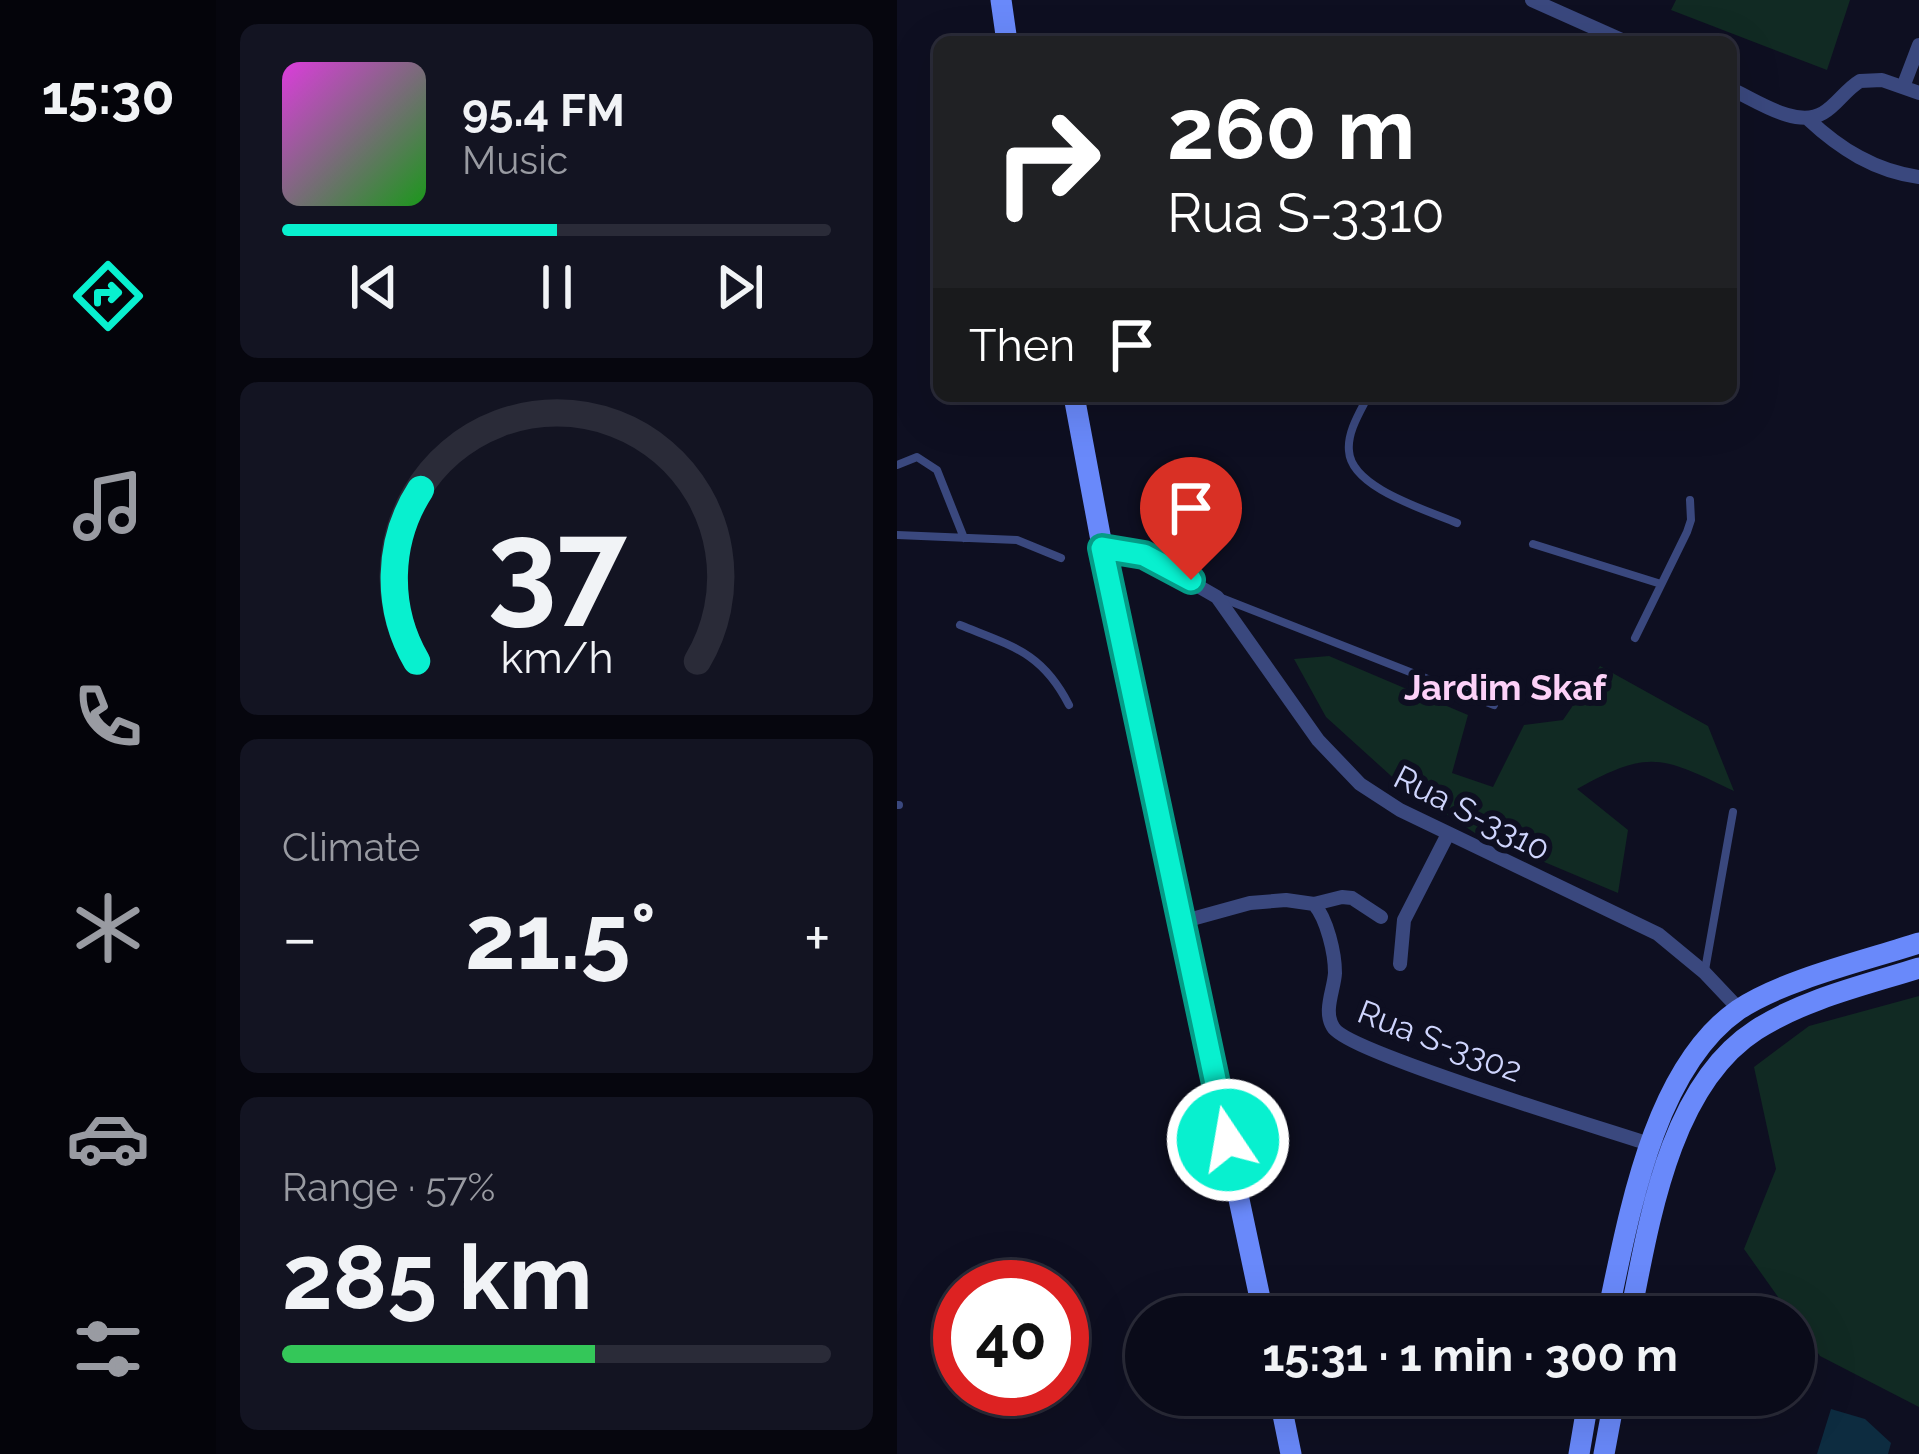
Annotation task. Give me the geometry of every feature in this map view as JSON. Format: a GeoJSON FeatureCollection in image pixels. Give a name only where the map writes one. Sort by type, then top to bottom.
{"type":"FeatureCollection","features":[{"type":"Feature","properties":{"kind":"main road"},"geometry":{"type":"LineString","coordinates":[[1001,0],[1006,36]]}},
{"type":"Feature","properties":{"kind":"main road"},"geometry":{"type":"LineString","coordinates":[[1075,402],[1260,1296]]}},
{"type":"Feature","properties":{"kind":"main road"},"geometry":{"type":"LineString","coordinates":[[1612,1296],[1667,1104],[1716,1030],[1739,1009],[1774,993],[1919,943]]}},
{"type":"Feature","properties":{"kind":"main road"},"geometry":{"type":"LineString","coordinates":[[1634,1296],[1649,1220],[1667,1164],[1687,1113],[1719,1062],[1778,1016],[1919,968]]}},
{"type":"Feature","properties":{"kind":"main road"},"geometry":{"type":"LineString","coordinates":[[1283,1416],[1291,1454]]}},
{"type":"Feature","properties":{"kind":"main road"},"geometry":{"type":"LineString","coordinates":[[1579,1454],[1585,1416]]}},
{"type":"Feature","properties":{"kind":"main road"},"geometry":{"type":"LineString","coordinates":[[1604,1454],[1611,1416]]}},
{"type":"Feature","properties":{"kind":"street"},"geometry":{"type":"LineString","coordinates":[[1532,0],[1613,36]]}},
{"type":"Feature","properties":{"kind":"street"},"geometry":{"type":"LineString","coordinates":[[1903,87],[1919,45]]}},
{"type":"Feature","properties":{"kind":"street"},"geometry":{"type":"LineString","coordinates":[[1808,119],[1824,112],[1860,81],[1882,80],[1919,93]]}},
{"type":"Feature","properties":{"kind":"street"},"geometry":{"type":"LineString","coordinates":[[1737,92],[1808,119],[1860,159],[1896,174],[1919,177]]}},
{"type":"Feature","properties":{"kind":"street","name":"Rua S-3310"},"geometry":{"type":"LineString","coordinates":[[1102,548],[1144,555],[1217,597],[1343,770],[1400,810],[1658,934],[1739,1009]]}},
{"type":"Feature","properties":{"kind":"street"},"geometry":{"type":"LineString","coordinates":[[1400,964],[1404,920],[1448,834]]}},
{"type":"Feature","properties":{"kind":"street"},"geometry":{"type":"LineString","coordinates":[[1181,922],[1249,903],[1286,899],[1314,904],[1352,898],[1381,917]]}},
{"type":"Feature","properties":{"kind":"street","name":"Rua S-3302"},"geometry":{"type":"LineString","coordinates":[[1314,904],[1321,912],[1334,965],[1329,1013],[1340,1036],[1418,1069],[1652,1145]]}},
{"type":"Feature","properties":{"kind":"lane"},"geometry":{"type":"LineString","coordinates":[[1364,402],[1348,453],[1359,476],[1457,523]]}},
{"type":"Feature","properties":{"kind":"lane"},"geometry":{"type":"LineString","coordinates":[[897,465],[917,458],[937,470],[964,538]]}},
{"type":"Feature","properties":{"kind":"lane"},"geometry":{"type":"LineString","coordinates":[[1635,638],[1691,520],[1690,500]]}},
{"type":"Feature","properties":{"kind":"lane"},"geometry":{"type":"LineString","coordinates":[[897,535],[1017,540],[1061,558]]}},
{"type":"Feature","properties":{"kind":"lane"},"geometry":{"type":"LineString","coordinates":[[1532,544],[1661,584]]}},
{"type":"Feature","properties":{"kind":"lane"},"geometry":{"type":"LineString","coordinates":[[1217,597],[1494,705]]}},
{"type":"Feature","properties":{"kind":"lane"},"geometry":{"type":"LineString","coordinates":[[960,625],[1033,656],[1053,674],[1069,705]]}},
{"type":"Feature","properties":{"kind":"lane"},"geometry":{"type":"LineString","coordinates":[[1704,972],[1733,812]]}},
{"type":"Feature","properties":{"kind":"green space"},"geometry":{"type":"Polygon","coordinates":[[[1676,0],[1850,0],[1827,70],[1671,10],[1676,0]]]}},
{"type":"Feature","properties":{"kind":"green space"},"geometry":{"type":"Polygon","coordinates":[[[1329,656],[1468,715],[1452,773],[1493,787],[1524,725],[1563,720],[1600,666],[1708,726],[1734,791],[1689,770],[1655,762],[1622,768],[1577,789],[1628,830],[1618,893],[1475,833],[1400,784],[1326,717],[1294,659],[1329,656]]]}},
{"type":"Feature","properties":{"kind":"green space"},"geometry":{"type":"Polygon","coordinates":[[[1919,996],[1919,1407],[1820,1356],[1815,1349],[1815,1296],[1777,1296],[1744,1249],[1776,1169],[1754,1067],[1809,1026],[1919,996]]]}},
{"type":"Feature","properties":{"kind":"water"},"geometry":{"type":"Polygon","coordinates":[[[1831,1409],[1865,1419],[1891,1443],[1888,1454],[1817,1454],[1831,1409]]]}},
{"type":"Feature","properties":{"kind":"district","name":"Jardim Skaf"},"geometry":{"type":"Point","coordinates":[1505,687]}},
{"type":"Feature","properties":{"kind":"route"},"geometry":{"type":"LineString","coordinates":[[1191,580],[1144,555],[1102,548],[1228,1140]]}}]}
